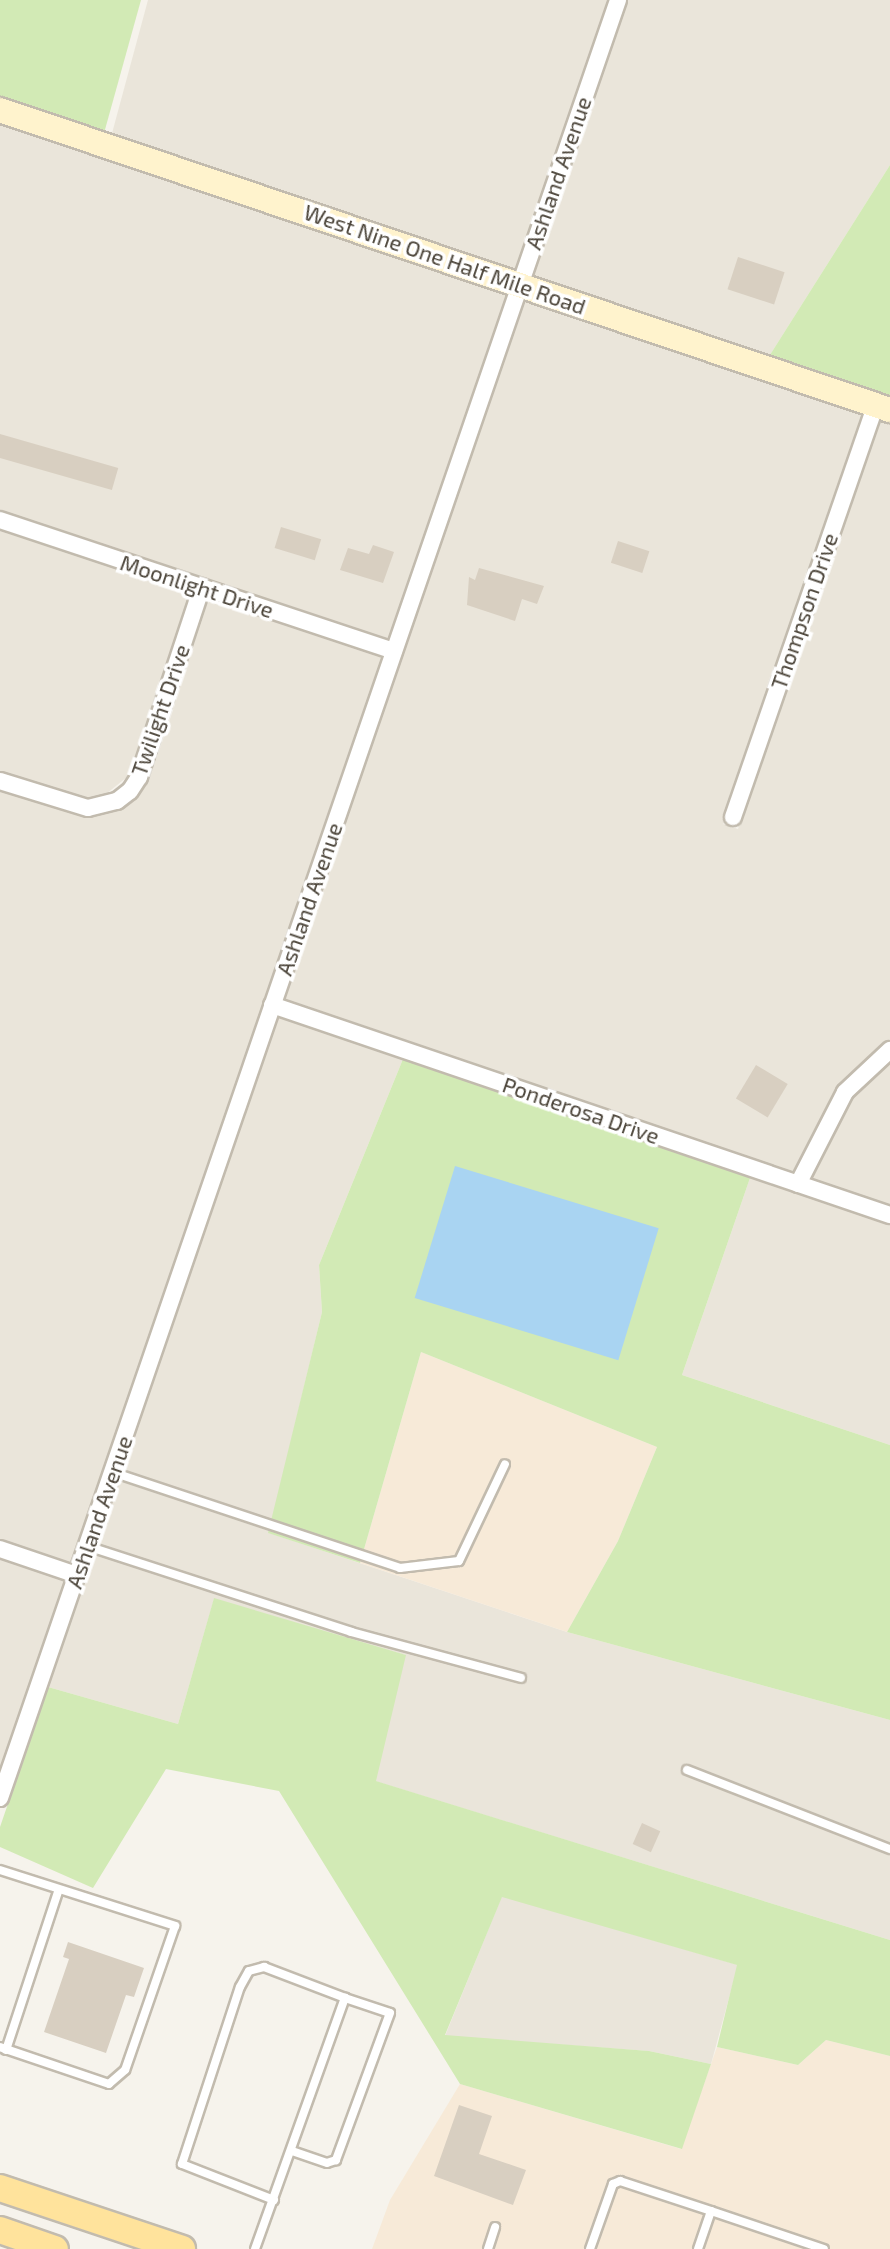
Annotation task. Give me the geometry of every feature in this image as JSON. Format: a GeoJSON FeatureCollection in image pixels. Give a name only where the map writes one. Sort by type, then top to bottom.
{"type":"FeatureCollection","features":[{"type":"Feature","properties":{"kind":"main road"},"geometry":{"type":"LineString","coordinates":[[0,2188],[182,2249]]}},
{"type":"Feature","properties":{"kind":"main road"},"geometry":{"type":"LineString","coordinates":[[0,2206],[127,2249]]}},
{"type":"Feature","properties":{"kind":"main road"},"geometry":{"type":"LineString","coordinates":[[0,2230],[55,2249]]}},
{"type":"Feature","properties":{"kind":"street","name":"Ashland Avenue"},"geometry":{"type":"LineString","coordinates":[[0,1798],[618,0]]}},
{"type":"Feature","properties":{"kind":"street","name":"West Nine One Half Mile Road"},"geometry":{"type":"LineString","coordinates":[[0,110],[883,407]]}},
{"type":"Feature","properties":{"kind":"street","name":"Thompson Drive"},"geometry":{"type":"LineString","coordinates":[[733,817],[883,407]]}},
{"type":"Feature","properties":{"kind":"street","name":"Moonlight Drive"},"geometry":{"type":"LineString","coordinates":[[0,520],[394,651]]}},
{"type":"Feature","properties":{"kind":"street","name":"Twilight Drive"},"geometry":{"type":"LineString","coordinates":[[0,781],[88,808],[117,801],[130,791],[139,777],[202,587]]}},
{"type":"Feature","properties":{"kind":"street","name":"Ponderosa Drive"},"geometry":{"type":"LineString","coordinates":[[272,1005],[890,1215]]}},
{"type":"Feature","properties":{"kind":"street"},"geometry":{"type":"LineString","coordinates":[[798,1184],[845,1092],[890,1050]]}},
{"type":"Feature","properties":{"kind":"street"},"geometry":{"type":"LineString","coordinates":[[0,1549],[77,1575]]}},
{"type":"Feature","properties":{"kind":"lane"},"geometry":{"type":"LineString","coordinates":[[112,1472],[400,1568],[459,1561],[505,1464]]}},
{"type":"Feature","properties":{"kind":"lane"},"geometry":{"type":"LineString","coordinates":[[87,1546],[351,1632],[521,1678]]}},
{"type":"Feature","properties":{"kind":"lane"},"geometry":{"type":"LineString","coordinates":[[687,1770],[890,1849]]}},
{"type":"Feature","properties":{"kind":"lane"},"geometry":{"type":"LineString","coordinates":[[0,1870],[175,1926],[117,2078],[101,2083],[3,2048],[59,1889]]}},
{"type":"Feature","properties":{"kind":"lane"},"geometry":{"type":"LineString","coordinates":[[274,2200],[182,2164],[240,1987],[249,1971],[264,1967],[390,2013],[336,2160],[327,2163],[292,2151]]}},
{"type":"Feature","properties":{"kind":"lane"},"geometry":{"type":"LineString","coordinates":[[255,2249],[345,1998]]}},
{"type":"Feature","properties":{"kind":"lane"},"geometry":{"type":"LineString","coordinates":[[590,2249],[613,2184],[620,2181],[824,2249]]}},
{"type":"Feature","properties":{"kind":"lane"},"geometry":{"type":"LineString","coordinates":[[698,2249],[711,2211]]}},
{"type":"Feature","properties":{"kind":"lane"},"geometry":{"type":"LineString","coordinates":[[488,2249],[495,2227]]}},
{"type":"Feature","properties":{"kind":"shaded area"},"geometry":{"type":"Polygon","coordinates":[[[148,0],[609,0],[515,271],[111,137],[148,0]]]}},
{"type":"Feature","properties":{"kind":"shaded area"},"geometry":{"type":"Polygon","coordinates":[[[627,0],[890,0],[890,165],[768,358],[531,276],[627,0]]]}},
{"type":"Feature","properties":{"kind":"shaded area"},"geometry":{"type":"Polygon","coordinates":[[[0,120],[509,289],[390,639],[0,510],[0,120]]]}},
{"type":"Feature","properties":{"kind":"shaded area"},"geometry":{"type":"Polygon","coordinates":[[[524,295],[865,411],[723,824],[738,829],[880,417],[890,420],[890,1039],[838,1087],[793,1172],[283,998],[524,295]]]}},
{"type":"Feature","properties":{"kind":"shaded area"},"geometry":{"type":"Polygon","coordinates":[[[0,530],[191,594],[132,773],[101,798],[78,797],[0,771],[0,530]]]}},
{"type":"Feature","properties":{"kind":"shaded area"},"geometry":{"type":"Polygon","coordinates":[[[207,599],[384,657],[72,1563],[0,1539],[0,791],[86,818],[122,808],[136,796],[147,780],[207,599]]]}},
{"type":"Feature","properties":{"kind":"shaded area"},"geometry":{"type":"Polygon","coordinates":[[[277,1017],[403,1059],[319,1265],[322,1312],[269,1533],[567,1632],[890,1720],[890,1940],[375,1781],[405,1655],[214,1599],[178,1724],[48,1687],[277,1017]]]}},
{"type":"Feature","properties":{"kind":"shaded area"},"geometry":{"type":"Polygon","coordinates":[[[890,1061],[890,1205],[809,1178],[851,1098],[890,1061]]]}},
{"type":"Feature","properties":{"kind":"shaded area"},"geometry":{"type":"Polygon","coordinates":[[[750,1178],[890,1225],[890,1445],[682,1375],[750,1178]]]}},
{"type":"Feature","properties":{"kind":"shaded area"},"geometry":{"type":"Polygon","coordinates":[[[421,1352],[657,1447],[618,1541],[567,1632],[360,1563],[421,1352]]]}},
{"type":"Feature","properties":{"kind":"shaded area"},"geometry":{"type":"Polygon","coordinates":[[[0,1559],[66,1581],[0,1776],[0,1559]]]}},
{"type":"Feature","properties":{"kind":"shaded area"},"geometry":{"type":"Polygon","coordinates":[[[502,1896],[738,1965],[711,2064],[649,2051],[445,2036],[502,1896]]]}},
{"type":"Feature","properties":{"kind":"shaded area"},"geometry":{"type":"Polygon","coordinates":[[[826,2040],[890,2056],[890,2249],[372,2249],[390,2200],[460,2084],[681,2149],[717,2047],[798,2065],[826,2040]]]}},
{"type":"Feature","properties":{"kind":"green space"},"geometry":{"type":"Polygon","coordinates":[[[0,0],[141,0],[101,144],[0,110],[0,0]]]}},
{"type":"Feature","properties":{"kind":"green space"},"geometry":{"type":"Polygon","coordinates":[[[890,165],[890,400],[768,358],[890,165]]]}},
{"type":"Feature","properties":{"kind":"green space"},"geometry":{"type":"Polygon","coordinates":[[[403,1059],[750,1178],[682,1375],[890,1445],[890,1720],[567,1632],[618,1541],[657,1447],[421,1352],[360,1563],[268,1533],[322,1312],[319,1265],[403,1059]]]}},
{"type":"Feature","properties":{"kind":"green space"},"geometry":{"type":"Polygon","coordinates":[[[214,1598],[406,1655],[376,1781],[890,1940],[890,2056],[826,2040],[798,2065],[717,2047],[737,1965],[502,1897],[445,2035],[649,2051],[711,2064],[682,2149],[460,2084],[279,1791],[166,1769],[93,1888],[0,1847],[0,1827],[48,1687],[178,1724],[214,1598]]]}},
{"type":"Feature","properties":{"kind":"water"},"geometry":{"type":"Polygon","coordinates":[[[455,1166],[659,1228],[618,1360],[415,1298],[455,1166]]]}},
{"type":"Feature","properties":{"kind":"building"},"geometry":{"type":"Polygon","coordinates":[[[738,257],[785,272],[774,304],[727,289],[738,257]]]}},
{"type":"Feature","properties":{"kind":"building"},"geometry":{"type":"Polygon","coordinates":[[[0,434],[118,468],[112,490],[0,458],[0,434]]]}},
{"type":"Feature","properties":{"kind":"building"},"geometry":{"type":"Polygon","coordinates":[[[281,527],[321,539],[315,560],[275,548],[281,527]]]}},
{"type":"Feature","properties":{"kind":"building"},"geometry":{"type":"Polygon","coordinates":[[[618,541],[649,551],[642,573],[611,563],[618,541]]]}},
{"type":"Feature","properties":{"kind":"building"},"geometry":{"type":"Polygon","coordinates":[[[373,545],[394,552],[383,583],[340,570],[348,548],[369,554],[373,545]]]}},
{"type":"Feature","properties":{"kind":"building"},"geometry":{"type":"Polygon","coordinates":[[[479,568],[544,586],[537,604],[522,599],[515,621],[467,605],[469,577],[475,580],[479,568]]]}},
{"type":"Feature","properties":{"kind":"building"},"geometry":{"type":"Polygon","coordinates":[[[756,1065],[788,1084],[768,1117],[736,1098],[756,1065]]]}},
{"type":"Feature","properties":{"kind":"building"},"geometry":{"type":"Polygon","coordinates":[[[642,1823],[660,1831],[651,1852],[633,1844],[642,1823]]]}},
{"type":"Feature","properties":{"kind":"building"},"geometry":{"type":"Polygon","coordinates":[[[68,1942],[144,1968],[134,1997],[126,1995],[106,2053],[44,2032],[69,1959],[63,1957],[68,1942]]]}},
{"type":"Feature","properties":{"kind":"building"},"geometry":{"type":"Polygon","coordinates":[[[459,2105],[492,2116],[479,2154],[526,2170],[513,2205],[434,2176],[459,2105]]]}}]}
